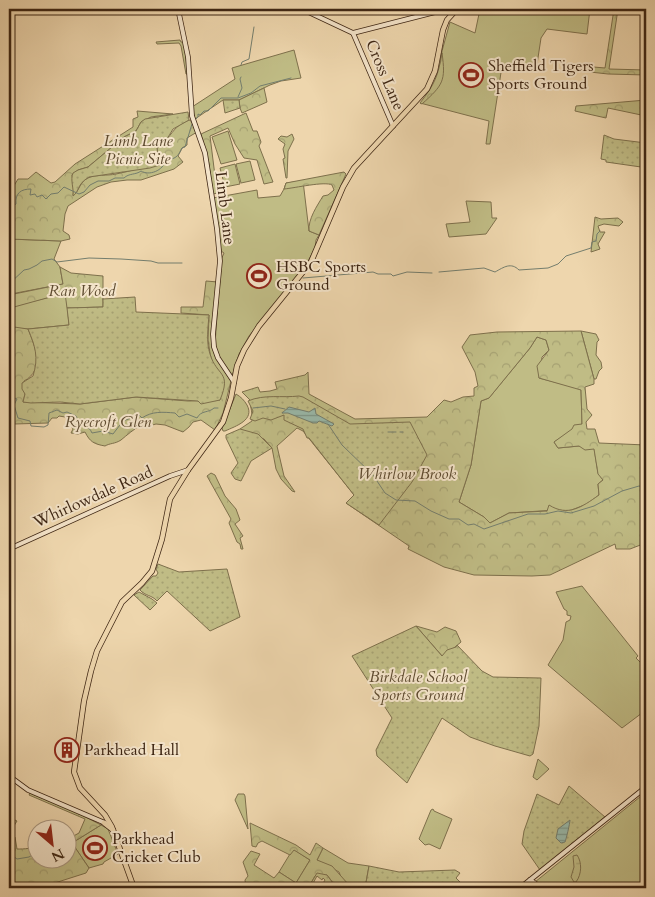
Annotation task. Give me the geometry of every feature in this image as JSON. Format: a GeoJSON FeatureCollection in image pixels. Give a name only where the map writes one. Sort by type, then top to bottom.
{"type":"FeatureCollection","features":[{"type":"Feature","properties":{"kind":"main road"},"geometry":{"type":"LineString","coordinates":[[134,888],[111,824],[80,788],[74,772],[76,747],[91,671],[101,642],[118,608],[152,571],[162,539],[170,498],[223,422],[231,400],[240,358],[253,335],[313,259],[350,174],[430,85],[435,71],[443,30],[455,10]]}},
{"type":"Feature","properties":{"kind":"main road"},"geometry":{"type":"LineString","coordinates":[[105,815],[103,822],[114,831]]}},
{"type":"Feature","properties":{"kind":"street","name":"Limb Lane"},"geometry":{"type":"LineString","coordinates":[[178,9],[190,76],[192,116],[205,154],[217,230],[220,261],[214,347],[218,358],[234,382]]}},
{"type":"Feature","properties":{"kind":"street"},"geometry":{"type":"LineString","coordinates":[[302,9],[353,33],[447,9],[455,10]]}},
{"type":"Feature","properties":{"kind":"street","name":"Cross Lane"},"geometry":{"type":"LineString","coordinates":[[353,33],[393,126]]}},
{"type":"Feature","properties":{"kind":"street","name":"Whirlowdale Road"},"geometry":{"type":"LineString","coordinates":[[9,549],[170,476],[188,470]]}},
{"type":"Feature","properties":{"kind":"street"},"geometry":{"type":"LineString","coordinates":[[9,776],[28,790],[111,824]]}},
{"type":"Feature","properties":{"kind":"street"},"geometry":{"type":"LineString","coordinates":[[520,888],[646,787]]}},
{"type":"Feature","properties":{"kind":"street"},"geometry":{"type":"LineString","coordinates":[[530,880],[542,888]]}},
{"type":"Feature","properties":{"kind":"green space","name":"Sheffield Tigers Sports Ground"},"geometry":{"type":"Polygon","coordinates":[[[465,9],[590,9],[587,34],[547,29],[541,38],[536,71],[502,66],[490,144],[486,144],[489,121],[420,103],[437,87],[442,51],[450,22],[475,33],[479,14],[465,9]]]}},
{"type":"Feature","properties":{"kind":"green space"},"geometry":{"type":"Polygon","coordinates":[[[614,9],[618,9],[609,69],[646,70],[646,75],[581,71],[582,66],[605,68],[614,9]]]}},
{"type":"Feature","properties":{"kind":"green space"},"geometry":{"type":"Polygon","coordinates":[[[180,40],[184,42],[188,74],[186,74],[179,43],[157,44],[156,42],[180,40]]]}},
{"type":"Feature","properties":{"kind":"green space"},"geometry":{"type":"Polygon","coordinates":[[[294,50],[301,78],[281,81],[239,100],[223,100],[195,119],[192,107],[235,79],[232,68],[294,50]]]}},
{"type":"Feature","properties":{"kind":"green space"},"geometry":{"type":"Polygon","coordinates":[[[442,53],[444,70],[441,82],[435,92],[422,104],[420,103],[435,80],[442,53]]]}},
{"type":"Feature","properties":{"kind":"green space"},"geometry":{"type":"Polygon","coordinates":[[[264,88],[267,102],[242,113],[239,100],[264,88]]]}},
{"type":"Feature","properties":{"kind":"green space"},"geometry":{"type":"Polygon","coordinates":[[[223,100],[239,100],[240,108],[225,113],[223,100]]]}},
{"type":"Feature","properties":{"kind":"green space"},"geometry":{"type":"Polygon","coordinates":[[[646,100],[646,116],[608,108],[606,118],[575,111],[576,106],[646,100]]]}},
{"type":"Feature","properties":{"kind":"green space"},"geometry":{"type":"Polygon","coordinates":[[[137,111],[173,114],[151,117],[141,122],[136,131],[124,137],[88,167],[78,170],[72,175],[73,195],[85,180],[91,177],[122,173],[162,160],[157,151],[158,147],[176,128],[189,120],[197,132],[187,138],[187,145],[182,148],[178,156],[183,162],[174,169],[141,180],[111,182],[97,187],[68,206],[63,231],[69,235],[70,239],[61,241],[9,239],[9,194],[18,179],[28,179],[36,172],[51,183],[55,182],[75,164],[133,127],[133,119],[138,117],[137,111]]]}},
{"type":"Feature","properties":{"kind":"green space","name":"Limb Lane Picnic Site"},"geometry":{"type":"Polygon","coordinates":[[[188,112],[189,120],[173,129],[167,139],[157,148],[158,155],[163,164],[150,168],[89,177],[80,185],[73,196],[73,173],[88,167],[124,137],[136,131],[145,119],[188,112]]]}},
{"type":"Feature","properties":{"kind":"green space"},"geometry":{"type":"Polygon","coordinates":[[[246,113],[253,131],[257,131],[261,142],[259,146],[273,182],[264,184],[257,160],[244,158],[228,128],[210,136],[215,176],[220,188],[227,191],[213,194],[209,165],[201,134],[246,113]]]}},
{"type":"Feature","properties":{"kind":"green space"},"geometry":{"type":"Polygon","coordinates":[[[228,131],[237,160],[221,164],[212,137],[228,131]]]}},
{"type":"Feature","properties":{"kind":"green space"},"geometry":{"type":"Polygon","coordinates":[[[292,134],[294,139],[288,151],[286,178],[283,159],[285,158],[283,149],[285,144],[278,139],[281,136],[287,137],[292,134]]]}},
{"type":"Feature","properties":{"kind":"green space"},"geometry":{"type":"Polygon","coordinates":[[[604,135],[614,139],[646,143],[646,166],[606,162],[606,160],[601,159],[604,135]]]}},
{"type":"Feature","properties":{"kind":"green space"},"geometry":{"type":"Polygon","coordinates":[[[250,161],[255,180],[241,183],[236,164],[250,161]]]}},
{"type":"Feature","properties":{"kind":"green space"},"geometry":{"type":"Polygon","coordinates":[[[235,164],[240,184],[225,187],[220,168],[235,164]]]}},
{"type":"Feature","properties":{"kind":"green space"},"geometry":{"type":"Polygon","coordinates":[[[344,172],[346,174],[319,235],[309,231],[313,213],[323,196],[328,195],[334,190],[332,185],[317,184],[284,189],[286,183],[344,172]]]}},
{"type":"Feature","properties":{"kind":"green space","name":"HSBC Sports Ground"},"geometry":{"type":"Polygon","coordinates":[[[303,181],[309,231],[319,235],[315,248],[307,263],[249,336],[239,354],[232,376],[219,357],[215,344],[221,260],[224,253],[221,251],[213,198],[257,190],[258,198],[280,196],[286,183],[303,181]]]}},
{"type":"Feature","properties":{"kind":"green space"},"geometry":{"type":"Polygon","coordinates":[[[466,201],[491,202],[492,218],[497,218],[486,234],[449,237],[446,224],[470,222],[466,201]]]}},
{"type":"Feature","properties":{"kind":"green space"},"geometry":{"type":"Polygon","coordinates":[[[595,217],[601,219],[618,218],[623,222],[619,226],[604,224],[598,226],[600,232],[605,232],[598,244],[600,249],[591,252],[595,217]]]}},
{"type":"Feature","properties":{"kind":"green space"},"geometry":{"type":"Polygon","coordinates":[[[9,239],[61,241],[54,259],[60,267],[63,284],[11,294],[9,289],[9,239]]]}},
{"type":"Feature","properties":{"kind":"green space"},"geometry":{"type":"Polygon","coordinates":[[[60,267],[71,273],[103,276],[103,307],[67,308],[65,293],[14,307],[14,327],[28,329],[36,357],[34,371],[24,381],[25,394],[23,402],[80,404],[136,397],[188,401],[220,400],[208,340],[209,315],[181,313],[181,307],[203,307],[206,281],[218,282],[212,347],[216,358],[231,381],[223,413],[215,430],[201,420],[193,422],[183,432],[165,425],[156,424],[145,427],[141,425],[121,440],[105,446],[93,442],[85,432],[71,433],[73,429],[70,423],[71,418],[59,416],[52,418],[48,423],[14,424],[9,426],[9,289],[11,294],[14,294],[63,284],[60,267]]]}},
{"type":"Feature","properties":{"kind":"green space"},"geometry":{"type":"Polygon","coordinates":[[[66,293],[69,325],[28,329],[14,328],[14,306],[66,293]]]}},
{"type":"Feature","properties":{"kind":"green space"},"geometry":{"type":"Polygon","coordinates":[[[135,297],[136,312],[209,315],[208,345],[213,361],[224,379],[220,400],[201,404],[198,401],[136,397],[80,404],[23,402],[25,394],[22,389],[22,383],[33,376],[36,363],[34,346],[28,329],[69,325],[67,308],[103,307],[103,299],[135,297]]]}},
{"type":"Feature","properties":{"kind":"green space"},"geometry":{"type":"Polygon","coordinates":[[[581,331],[596,334],[599,340],[597,342],[596,355],[601,362],[602,368],[596,379],[594,379],[581,331]]]}},
{"type":"Feature","properties":{"kind":"green space","name":"Whirlow Brook"},"geometry":{"type":"Polygon","coordinates":[[[581,331],[594,379],[594,384],[585,387],[587,409],[592,415],[586,422],[587,429],[595,429],[599,443],[646,445],[646,546],[643,544],[630,549],[616,549],[615,544],[550,575],[474,575],[444,567],[408,549],[409,546],[346,503],[354,495],[303,431],[297,428],[277,446],[284,476],[295,492],[281,479],[276,469],[272,448],[264,439],[240,429],[252,421],[250,400],[242,392],[258,387],[260,392],[277,389],[275,382],[305,375],[308,372],[309,394],[355,419],[427,417],[444,400],[451,402],[463,397],[474,396],[474,388],[478,386],[475,372],[462,347],[470,335],[497,332],[581,331]],[[537,337],[489,398],[481,401],[471,465],[459,502],[484,517],[490,523],[509,513],[547,511],[549,505],[562,510],[575,509],[599,495],[598,484],[603,480],[598,474],[594,449],[585,450],[579,446],[558,448],[554,442],[572,429],[574,425],[582,424],[581,390],[539,378],[537,366],[549,350],[546,340],[537,337]]]}},
{"type":"Feature","properties":{"kind":"green space"},"geometry":{"type":"Polygon","coordinates":[[[537,337],[546,340],[549,350],[542,357],[539,378],[581,389],[582,424],[554,442],[558,448],[579,446],[594,448],[598,473],[603,480],[598,484],[599,495],[587,504],[569,511],[509,513],[490,523],[484,517],[459,502],[471,465],[481,401],[489,398],[537,337]]]}},
{"type":"Feature","properties":{"kind":"green space"},"geometry":{"type":"Polygon","coordinates":[[[236,394],[247,405],[248,415],[239,425],[223,431],[222,428],[236,394]]]}},
{"type":"Feature","properties":{"kind":"green space"},"geometry":{"type":"Polygon","coordinates":[[[299,396],[350,424],[410,422],[427,455],[412,482],[379,525],[346,503],[354,495],[309,438],[307,438],[303,429],[284,420],[284,415],[271,420],[263,418],[255,421],[250,419],[253,411],[248,401],[267,397],[299,396]]]}},
{"type":"Feature","properties":{"kind":"green space"},"geometry":{"type":"Polygon","coordinates":[[[240,429],[258,434],[272,448],[251,461],[241,481],[235,479],[231,473],[238,463],[226,438],[226,435],[240,429]]]}},
{"type":"Feature","properties":{"kind":"green space"},"geometry":{"type":"Polygon","coordinates":[[[211,473],[215,475],[225,496],[236,509],[240,520],[235,524],[243,536],[240,538],[243,549],[241,549],[240,544],[237,542],[229,523],[231,519],[207,476],[211,473]]]}},
{"type":"Feature","properties":{"kind":"green space"},"geometry":{"type":"Polygon","coordinates":[[[158,564],[179,572],[227,569],[240,617],[210,631],[167,591],[157,601],[144,593],[140,590],[153,576],[156,576],[158,564]]]}},
{"type":"Feature","properties":{"kind":"green space"},"geometry":{"type":"Polygon","coordinates":[[[582,586],[638,656],[636,658],[646,668],[646,710],[622,728],[548,665],[563,640],[566,622],[570,620],[571,616],[567,615],[567,611],[564,609],[556,592],[582,586]]]}},
{"type":"Feature","properties":{"kind":"green space"},"geometry":{"type":"Polygon","coordinates":[[[139,592],[157,603],[150,610],[134,595],[139,592]]]}},
{"type":"Feature","properties":{"kind":"green space"},"geometry":{"type":"Polygon","coordinates":[[[416,626],[437,632],[445,627],[456,631],[461,642],[443,657],[416,626]]]}},
{"type":"Feature","properties":{"kind":"green space","name":"Birkdale School Sports Ground"},"geometry":{"type":"Polygon","coordinates":[[[416,626],[442,656],[447,650],[457,645],[482,671],[493,677],[541,678],[539,726],[533,754],[530,756],[470,737],[442,718],[407,783],[377,756],[376,750],[392,718],[352,656],[416,626]]]}},
{"type":"Feature","properties":{"kind":"green space"},"geometry":{"type":"Polygon","coordinates":[[[538,759],[549,769],[537,780],[533,777],[538,759]]]}},
{"type":"Feature","properties":{"kind":"green space"},"geometry":{"type":"Polygon","coordinates":[[[569,786],[605,817],[540,870],[522,844],[524,831],[537,794],[559,805],[569,786]]]}},
{"type":"Feature","properties":{"kind":"green space"},"geometry":{"type":"Polygon","coordinates":[[[646,792],[646,888],[547,888],[535,882],[646,792]]]}},
{"type":"Feature","properties":{"kind":"green space"},"geometry":{"type":"Polygon","coordinates":[[[30,793],[74,811],[101,825],[78,839],[78,834],[85,819],[29,795],[30,793]]]}},
{"type":"Feature","properties":{"kind":"green space"},"geometry":{"type":"Polygon","coordinates":[[[238,794],[244,794],[245,796],[248,829],[235,800],[238,794]]]}},
{"type":"Feature","properties":{"kind":"green space"},"geometry":{"type":"Polygon","coordinates":[[[433,809],[452,819],[440,849],[429,844],[425,845],[419,839],[433,809]]]}},
{"type":"Feature","properties":{"kind":"green space"},"geometry":{"type":"Polygon","coordinates":[[[9,817],[17,821],[10,832],[15,837],[17,849],[28,848],[28,870],[78,870],[78,852],[89,868],[86,873],[39,888],[9,888],[9,817]]]}},
{"type":"Feature","properties":{"kind":"green space"},"geometry":{"type":"Polygon","coordinates":[[[250,823],[296,845],[310,855],[316,843],[323,848],[317,860],[332,866],[349,885],[343,888],[336,883],[334,884],[327,875],[315,876],[308,888],[246,888],[245,880],[248,876],[243,862],[251,851],[260,854],[254,865],[274,878],[279,872],[296,883],[310,860],[294,850],[290,855],[262,841],[256,847],[252,846],[250,823]]]}},
{"type":"Feature","properties":{"kind":"green space","name":"Parkhead Cricket Club"},"geometry":{"type":"Polygon","coordinates":[[[101,825],[108,829],[118,854],[103,864],[89,868],[78,852],[78,839],[101,825]]]}},
{"type":"Feature","properties":{"kind":"green space"},"geometry":{"type":"Polygon","coordinates":[[[323,848],[348,863],[369,866],[365,888],[345,888],[334,884],[347,883],[339,872],[317,860],[323,848]]]}},
{"type":"Feature","properties":{"kind":"green space"},"geometry":{"type":"Polygon","coordinates":[[[293,849],[310,860],[296,883],[279,872],[293,849]]]}},
{"type":"Feature","properties":{"kind":"green space"},"geometry":{"type":"Polygon","coordinates":[[[577,855],[581,868],[578,879],[574,882],[571,877],[574,867],[573,856],[577,855]]]}},
{"type":"Feature","properties":{"kind":"green space"},"geometry":{"type":"Polygon","coordinates":[[[369,866],[399,872],[455,870],[460,873],[456,878],[466,888],[365,888],[369,866]]]}},
{"type":"Feature","properties":{"kind":"green space"},"geometry":{"type":"Polygon","coordinates":[[[317,873],[327,875],[335,886],[340,888],[327,886],[326,888],[320,888],[325,880],[317,876],[312,888],[308,888],[317,873]]]}},
{"type":"Feature","properties":{"kind":"shaded area"},"geometry":{"type":"Polygon","coordinates":[[[289,407],[309,412],[315,408],[316,414],[334,424],[332,426],[319,421],[313,423],[288,413],[282,413],[289,407]]]}},
{"type":"Feature","properties":{"kind":"shaded area"},"geometry":{"type":"Polygon","coordinates":[[[570,820],[565,842],[561,843],[556,838],[558,829],[570,820]]]}},
{"type":"Feature","properties":{"kind":"waterway"},"geometry":{"type":"LineString","coordinates":[[241,65],[242,62],[249,59],[254,27]]}},
{"type":"Feature","properties":{"kind":"waterway"},"geometry":{"type":"LineString","coordinates":[[238,97],[242,88],[241,77]]}},
{"type":"Feature","properties":{"kind":"waterway"},"geometry":{"type":"LineString","coordinates":[[195,120],[198,114],[200,115],[204,111],[208,111],[221,98],[238,98],[251,93],[260,86],[291,78]]}},
{"type":"Feature","properties":{"kind":"waterway"},"geometry":{"type":"LineString","coordinates":[[9,209],[16,204],[19,192],[24,190],[31,189],[30,195],[35,194],[37,197],[42,195],[46,199],[51,194],[58,193],[64,187],[79,194],[98,181],[124,178],[141,171],[155,172],[162,167],[166,160],[176,157],[182,148],[185,147],[192,124]]}},
{"type":"Feature","properties":{"kind":"waterway"},"geometry":{"type":"LineString","coordinates":[[439,272],[484,268],[495,272],[510,266],[519,270],[548,268],[558,264],[566,256],[591,248],[592,242],[596,241],[597,234],[600,231]]}},
{"type":"Feature","properties":{"kind":"waterway"},"geometry":{"type":"LineString","coordinates":[[9,284],[24,270],[42,261],[52,259],[57,262],[89,258],[182,263]]}},
{"type":"Feature","properties":{"kind":"waterway"},"geometry":{"type":"LineString","coordinates":[[303,278],[373,272],[391,274],[393,276],[407,272],[432,273]]}},
{"type":"Feature","properties":{"kind":"waterway"},"geometry":{"type":"LineString","coordinates":[[9,393],[10,396],[17,399],[14,405],[18,418],[30,421],[31,426],[44,427],[48,425],[49,413],[57,410],[76,416],[92,433],[103,431],[113,434],[123,421],[139,415],[142,418],[154,413],[166,412],[175,413],[179,417],[187,414],[197,418],[203,413],[218,408]]}},
{"type":"Feature","properties":{"kind":"waterway"},"geometry":{"type":"LineString","coordinates":[[253,408],[271,406],[285,409]]}},
{"type":"Feature","properties":{"kind":"waterway"},"geometry":{"type":"LineString","coordinates":[[328,424],[342,445],[373,475],[385,493],[396,500],[415,501],[449,519],[459,519],[468,525],[474,524],[484,529],[528,514],[545,514],[558,511],[571,513],[594,506],[622,491],[639,486],[646,487]]}},
{"type":"Feature","properties":{"kind":"waterway"},"geometry":{"type":"LineString","coordinates":[[388,432],[396,432]]}},
{"type":"Feature","properties":{"kind":"waterway"},"geometry":{"type":"LineString","coordinates":[[9,853],[17,859],[28,857]]}},
{"type":"Feature","properties":{"kind":"waterway"},"geometry":{"type":"LineString","coordinates":[[9,885],[13,888]]}},
{"type":"Feature","properties":{"kind":"place","name":"Sheffield Tigers Sports Ground"},"geometry":{"type":"Point","coordinates":[471,75]}},
{"type":"Feature","properties":{"kind":"place","name":"HSBC Sports Ground"},"geometry":{"type":"Point","coordinates":[259,276]}},
{"type":"Feature","properties":{"kind":"place","name":"Parkhead Hall"},"geometry":{"type":"Point","coordinates":[67,750]}},
{"type":"Feature","properties":{"kind":"place","name":"Parkhead Cricket Club"},"geometry":{"type":"Point","coordinates":[95,848]}},
{"type":"Feature","properties":{"kind":"park label","name":"Ran Wood"},"geometry":{"type":"Point","coordinates":[82,291]}},
{"type":"Feature","properties":{"kind":"park label","name":"Ryecroft Glen"},"geometry":{"type":"Point","coordinates":[108,422]}}]}
